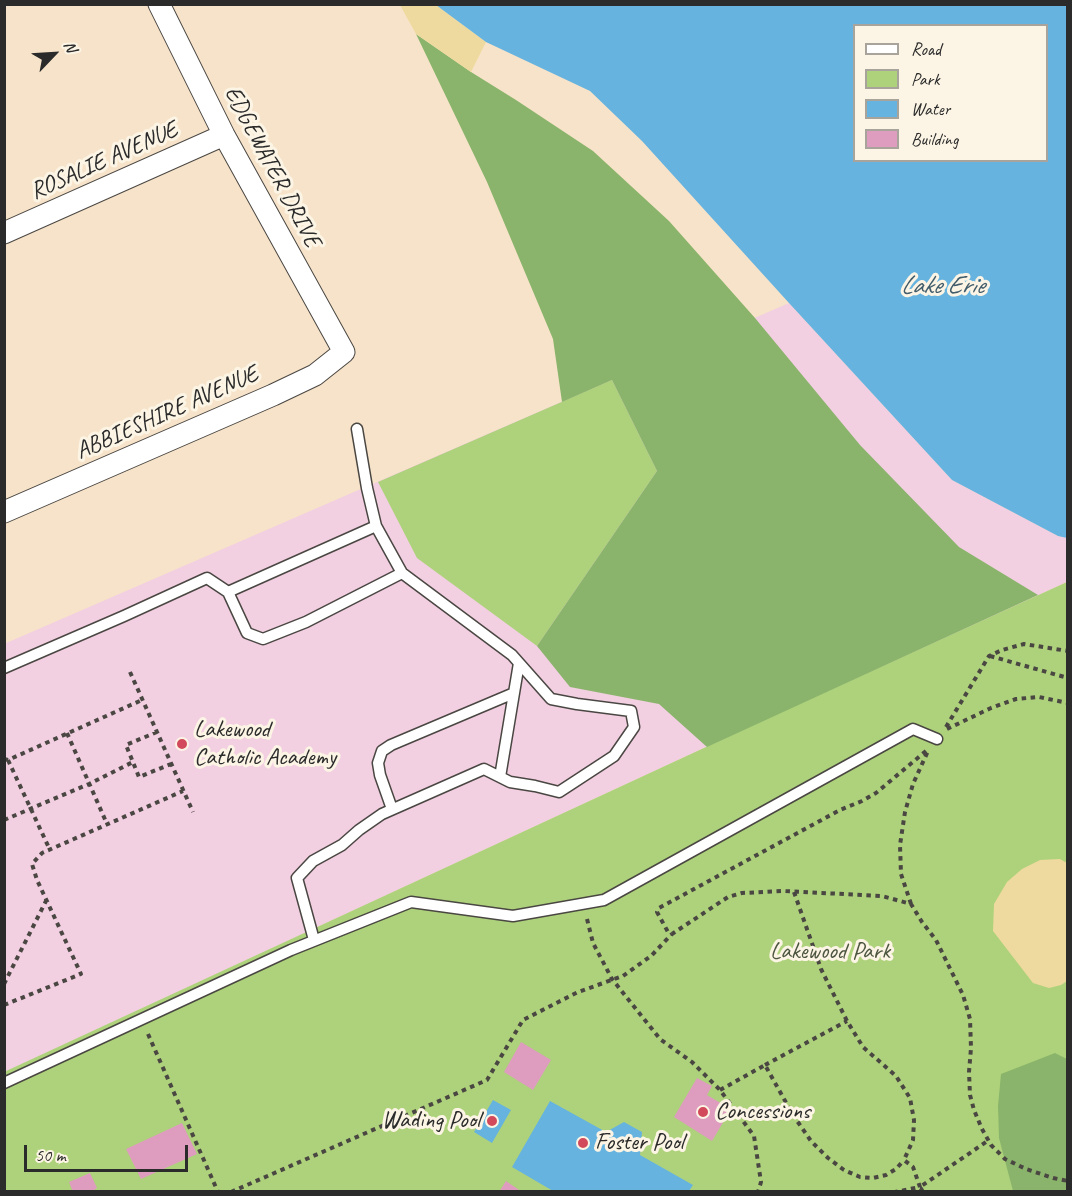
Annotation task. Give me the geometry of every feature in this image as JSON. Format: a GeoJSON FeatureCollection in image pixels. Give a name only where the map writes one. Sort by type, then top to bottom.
{"type":"FeatureCollection","features":[{"type":"Feature","properties":{"kind":"street","name":"EDGEWATER DRIVE"},"geometry":{"type":"LineString","coordinates":[[159,4],[224,135],[344,352]]}},
{"type":"Feature","properties":{"kind":"street","name":"ROSALIE AVENUE"},"geometry":{"type":"LineString","coordinates":[[4,233],[224,135]]}},
{"type":"Feature","properties":{"kind":"street","name":"ABBIESHIRE AVENUE"},"geometry":{"type":"LineString","coordinates":[[4,512],[273,395],[315,375],[344,352]]}},
{"type":"Feature","properties":{"kind":"lane"},"geometry":{"type":"LineString","coordinates":[[314,940],[297,878],[314,861],[342,845],[382,814],[484,769],[510,782],[559,792],[614,756],[634,727],[631,711],[551,699],[512,655],[402,573],[376,526],[357,429]]}},
{"type":"Feature","properties":{"kind":"lane"},"geometry":{"type":"LineString","coordinates":[[228,592],[376,526]]}},
{"type":"Feature","properties":{"kind":"lane"},"geometry":{"type":"LineString","coordinates":[[4,668],[207,578],[228,592],[247,633],[263,639],[306,622],[402,573]]}},
{"type":"Feature","properties":{"kind":"lane"},"geometry":{"type":"LineString","coordinates":[[500,777],[519,663]]}},
{"type":"Feature","properties":{"kind":"lane"},"geometry":{"type":"LineString","coordinates":[[392,809],[378,763],[382,751],[391,745],[514,693]]}},
{"type":"Feature","properties":{"kind":"lane"},"geometry":{"type":"LineString","coordinates":[[4,1083],[314,940],[411,902],[513,916],[604,900],[913,729],[941,734]]}},
{"type":"Feature","properties":{"kind":"path"},"geometry":{"type":"LineString","coordinates":[[941,734],[989,656],[1024,644],[1068,651]]}},
{"type":"Feature","properties":{"kind":"path"},"geometry":{"type":"LineString","coordinates":[[989,656],[1068,678]]}},
{"type":"Feature","properties":{"kind":"path"},"geometry":{"type":"LineString","coordinates":[[130,672],[193,812]]}},
{"type":"Feature","properties":{"kind":"path"},"geometry":{"type":"LineString","coordinates":[[941,734],[991,708],[1016,699],[1039,697],[1068,703]]}},
{"type":"Feature","properties":{"kind":"path"},"geometry":{"type":"LineString","coordinates":[[50,850],[7,759],[142,700]]}},
{"type":"Feature","properties":{"kind":"path"},"geometry":{"type":"LineString","coordinates":[[157,732],[126,745],[139,777],[171,764]]}},
{"type":"Feature","properties":{"kind":"path"},"geometry":{"type":"LineString","coordinates":[[67,734],[107,824]]}},
{"type":"Feature","properties":{"kind":"path"},"geometry":{"type":"LineString","coordinates":[[672,934],[657,912],[659,908],[840,810],[876,793],[929,748],[913,784],[905,812],[900,845],[902,874],[911,904],[936,940],[963,995],[970,1020],[970,1095],[974,1110],[991,1145],[1005,1159],[1044,1175],[1068,1181]]}},
{"type":"Feature","properties":{"kind":"path"},"geometry":{"type":"LineString","coordinates":[[4,820],[89,784],[133,762]]}},
{"type":"Feature","properties":{"kind":"path"},"geometry":{"type":"LineString","coordinates":[[4,1005],[81,974],[46,901],[32,864],[50,850],[183,791]]}},
{"type":"Feature","properties":{"kind":"path"},"geometry":{"type":"LineString","coordinates":[[765,1065],[793,1115],[811,1141],[844,1170],[860,1177],[873,1178],[886,1175],[904,1160],[913,1140],[914,1120],[910,1098],[896,1076],[863,1047],[847,1021],[821,969],[794,892]]}},
{"type":"Feature","properties":{"kind":"path"},"geometry":{"type":"LineString","coordinates":[[231,1191],[487,1080],[523,1020],[578,992],[623,976],[651,956],[672,934],[728,897],[742,893],[794,892],[882,896],[911,904]]}},
{"type":"Feature","properties":{"kind":"path"},"geometry":{"type":"LineString","coordinates":[[4,984],[46,901]]}},
{"type":"Feature","properties":{"kind":"path"},"geometry":{"type":"LineString","coordinates":[[583,904],[593,943],[612,980],[660,1040],[692,1062],[720,1090],[754,1136],[761,1182],[758,1191]]}},
{"type":"Feature","properties":{"kind":"path"},"geometry":{"type":"LineString","coordinates":[[720,1090],[847,1021]]}},
{"type":"Feature","properties":{"kind":"path"},"geometry":{"type":"LineString","coordinates":[[147,1030],[218,1191]]}},
{"type":"Feature","properties":{"kind":"path"},"geometry":{"type":"LineString","coordinates":[[895,1191],[922,1189],[988,1140]]}},
{"type":"Feature","properties":{"kind":"path"},"geometry":{"type":"LineString","coordinates":[[904,1160],[913,1167],[922,1189]]}},
{"type":"Feature","properties":{"kind":"shaded area"},"geometry":{"type":"Polygon","coordinates":[[[789,303],[952,480],[1058,536],[1067,538],[1067,582],[5,1072],[4,644],[789,303]]]}},
{"type":"Feature","properties":{"kind":"green space"},"geometry":{"type":"Polygon","coordinates":[[[416,34],[593,151],[669,221],[755,318],[860,445],[959,547],[1038,595],[707,747],[659,704],[570,687],[537,646],[657,471],[612,380],[562,402],[553,339],[487,182],[416,34]]]}},
{"type":"Feature","properties":{"kind":"green space"},"geometry":{"type":"Polygon","coordinates":[[[612,380],[657,471],[537,646],[417,558],[378,482],[612,380]]]}},
{"type":"Feature","properties":{"kind":"green space","name":"Lakewood Park"},"geometry":{"type":"Polygon","coordinates":[[[1067,582],[1067,1191],[5,1191],[4,1072],[1067,582]]]}},
{"type":"Feature","properties":{"kind":"green space"},"geometry":{"type":"Polygon","coordinates":[[[1055,1053],[1067,1059],[1067,1191],[1013,1191],[999,1138],[998,1106],[1001,1074],[1055,1053]]]}},
{"type":"Feature","properties":{"kind":"sand"},"geometry":{"type":"Polygon","coordinates":[[[400,5],[436,5],[486,42],[471,72],[416,34],[400,5]]]}},
{"type":"Feature","properties":{"kind":"sand"},"geometry":{"type":"Polygon","coordinates":[[[1060,859],[1067,863],[1067,981],[1049,988],[1033,983],[993,931],[994,904],[1007,882],[1022,869],[1040,860],[1060,859]]]}},
{"type":"Feature","properties":{"kind":"water","name":"Lake Erie"},"geometry":{"type":"Polygon","coordinates":[[[436,5],[1067,5],[1067,538],[1058,536],[952,480],[642,141],[590,91],[486,42],[436,5]]]}},
{"type":"Feature","properties":{"kind":"water","name":"Wading Pool"},"geometry":{"type":"Polygon","coordinates":[[[493,1100],[511,1110],[492,1143],[474,1132],[493,1100]]]}},
{"type":"Feature","properties":{"kind":"water","name":"Foster Pool"},"geometry":{"type":"Polygon","coordinates":[[[550,1101],[606,1132],[624,1122],[642,1132],[640,1155],[693,1185],[689,1191],[553,1191],[512,1167],[550,1101]]]}},
{"type":"Feature","properties":{"kind":"building"},"geometry":{"type":"Polygon","coordinates":[[[521,1042],[551,1060],[533,1090],[504,1072],[521,1042]]]}},
{"type":"Feature","properties":{"kind":"building"},"geometry":{"type":"Polygon","coordinates":[[[697,1078],[712,1086],[707,1095],[731,1109],[712,1141],[674,1117],[697,1078]]]}},
{"type":"Feature","properties":{"kind":"building"},"geometry":{"type":"Polygon","coordinates":[[[182,1123],[197,1154],[141,1179],[126,1149],[182,1123]]]}},
{"type":"Feature","properties":{"kind":"building"},"geometry":{"type":"Polygon","coordinates":[[[90,1173],[97,1188],[95,1192],[73,1192],[69,1182],[90,1173]]]}},
{"type":"Feature","properties":{"kind":"building"},"geometry":{"type":"Polygon","coordinates":[[[506,1181],[522,1192],[499,1192],[506,1181]]]}},
{"type":"Feature","properties":{"kind":"place","name":"Lakewood Catholic Academy"},"geometry":{"type":"Point","coordinates":[182,744]}},
{"type":"Feature","properties":{"kind":"place","name":"Concessions"},"geometry":{"type":"Point","coordinates":[703,1112]}},
{"type":"Feature","properties":{"kind":"place","name":"Wading Pool"},"geometry":{"type":"Point","coordinates":[492,1121]}},
{"type":"Feature","properties":{"kind":"place","name":"Foster Pool"},"geometry":{"type":"Point","coordinates":[583,1143]}}]}
